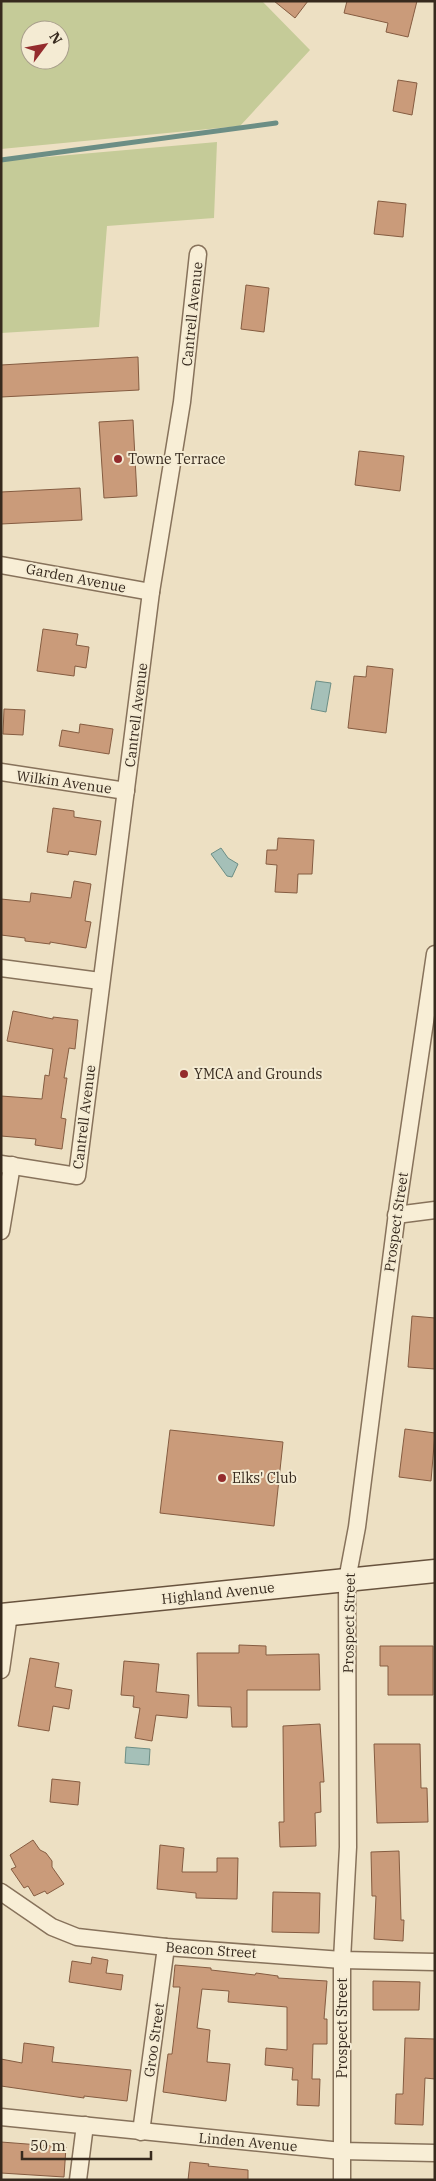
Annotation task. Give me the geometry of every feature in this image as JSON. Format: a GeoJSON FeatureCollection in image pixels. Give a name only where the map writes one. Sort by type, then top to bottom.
{"type":"FeatureCollection","features":[{"type":"Feature","properties":{"kind":"street","name":"Cantrell Avenue"},"geometry":{"type":"LineString","coordinates":[[6,1165],[77,1176],[100,981],[151,592],[182,402],[198,254]]}},
{"type":"Feature","properties":{"kind":"street","name":"Garden Avenue"},"geometry":{"type":"LineString","coordinates":[[1,565],[151,592]]}},
{"type":"Feature","properties":{"kind":"street","name":"Wilkin Avenue"},"geometry":{"type":"LineString","coordinates":[[1,772],[126,791]]}},
{"type":"Feature","properties":{"kind":"street","name":"Prospect Street"},"geometry":{"type":"LineString","coordinates":[[342,2180],[342,1960],[348,1847],[347,1580],[357,1527],[396,1215],[430,1011],[435,954]]}},
{"type":"Feature","properties":{"kind":"street"},"geometry":{"type":"LineString","coordinates":[[1,968],[100,981]]}},
{"type":"Feature","properties":{"kind":"street"},"geometry":{"type":"LineString","coordinates":[[1,1231],[6,1165]]}},
{"type":"Feature","properties":{"kind":"street"},"geometry":{"type":"LineString","coordinates":[[396,1215],[435,1210]]}},
{"type":"Feature","properties":{"kind":"street","name":"Highland Avenue"},"geometry":{"type":"LineString","coordinates":[[5,1615],[435,1571]]}},
{"type":"Feature","properties":{"kind":"street"},"geometry":{"type":"LineString","coordinates":[[1,1670],[5,1615]]}},
{"type":"Feature","properties":{"kind":"street","name":"Beacon Street"},"geometry":{"type":"LineString","coordinates":[[1,1892],[52,1927],[77,1937],[166,1947],[342,1960],[435,1962]]}},
{"type":"Feature","properties":{"kind":"street","name":"Groo Street"},"geometry":{"type":"LineString","coordinates":[[141,2132],[166,1947]]}},
{"type":"Feature","properties":{"kind":"street","name":"Linden Avenue"},"geometry":{"type":"LineString","coordinates":[[1,2117],[342,2151],[435,2153]]}},
{"type":"Feature","properties":{"kind":"street"},"geometry":{"type":"LineString","coordinates":[[78,2180],[85,2125]]}},
{"type":"Feature","properties":{"kind":"green space"},"geometry":{"type":"Polygon","coordinates":[[[1,1],[262,1],[310,50],[240,126],[1,149],[1,1]]]}},
{"type":"Feature","properties":{"kind":"green space"},"geometry":{"type":"Polygon","coordinates":[[[217,142],[214,218],[107,226],[99,327],[1,333],[1,161],[217,142]]]}},
{"type":"Feature","properties":{"kind":"water"},"geometry":{"type":"Polygon","coordinates":[[[316,681],[331,683],[326,712],[311,709],[316,681]]]}},
{"type":"Feature","properties":{"kind":"water"},"geometry":{"type":"Polygon","coordinates":[[[221,848],[228,858],[238,864],[232,877],[227,876],[211,854],[221,848]]]}},
{"type":"Feature","properties":{"kind":"water"},"geometry":{"type":"Polygon","coordinates":[[[126,1747],[150,1749],[149,1765],[125,1763],[126,1747]]]}},
{"type":"Feature","properties":{"kind":"building"},"geometry":{"type":"Polygon","coordinates":[[[274,1],[308,1],[295,18],[274,1]]]}},
{"type":"Feature","properties":{"kind":"building"},"geometry":{"type":"Polygon","coordinates":[[[347,1],[417,1],[408,37],[386,32],[388,23],[344,13],[347,1]]]}},
{"type":"Feature","properties":{"kind":"building"},"geometry":{"type":"Polygon","coordinates":[[[398,80],[417,83],[412,115],[393,111],[398,80]]]}},
{"type":"Feature","properties":{"kind":"building"},"geometry":{"type":"Polygon","coordinates":[[[378,201],[406,204],[403,237],[374,234],[378,201]]]}},
{"type":"Feature","properties":{"kind":"building"},"geometry":{"type":"Polygon","coordinates":[[[246,285],[269,288],[264,332],[241,329],[246,285]]]}},
{"type":"Feature","properties":{"kind":"building"},"geometry":{"type":"Polygon","coordinates":[[[138,357],[139,390],[1,397],[1,365],[138,357]]]}},
{"type":"Feature","properties":{"kind":"building","name":"Towne Terrace"},"geometry":{"type":"Polygon","coordinates":[[[133,420],[137,496],[104,498],[99,422],[133,420]]]}},
{"type":"Feature","properties":{"kind":"building"},"geometry":{"type":"Polygon","coordinates":[[[359,451],[404,456],[400,491],[355,485],[359,451]]]}},
{"type":"Feature","properties":{"kind":"building"},"geometry":{"type":"Polygon","coordinates":[[[80,488],[82,520],[1,524],[1,492],[80,488]]]}},
{"type":"Feature","properties":{"kind":"building"},"geometry":{"type":"Polygon","coordinates":[[[43,629],[78,634],[76,645],[89,647],[86,668],[75,666],[74,676],[37,671],[43,629]]]}},
{"type":"Feature","properties":{"kind":"building"},"geometry":{"type":"Polygon","coordinates":[[[367,666],[393,669],[386,733],[348,728],[354,676],[366,677],[367,666]]]}},
{"type":"Feature","properties":{"kind":"building"},"geometry":{"type":"Polygon","coordinates":[[[4,709],[25,710],[23,735],[3,734],[4,709]]]}},
{"type":"Feature","properties":{"kind":"building"},"geometry":{"type":"Polygon","coordinates":[[[80,724],[113,729],[109,754],[59,746],[62,730],[79,733],[80,724]]]}},
{"type":"Feature","properties":{"kind":"building"},"geometry":{"type":"Polygon","coordinates":[[[53,808],[74,811],[74,817],[101,821],[96,855],[69,851],[68,855],[47,852],[53,808]]]}},
{"type":"Feature","properties":{"kind":"building"},"geometry":{"type":"Polygon","coordinates":[[[278,838],[314,840],[312,874],[298,874],[297,893],[275,892],[277,865],[266,864],[267,850],[277,850],[278,838]]]}},
{"type":"Feature","properties":{"kind":"building"},"geometry":{"type":"Polygon","coordinates":[[[74,881],[91,884],[85,921],[91,922],[86,948],[50,942],[50,944],[25,941],[25,938],[1,935],[1,899],[30,902],[31,893],[71,898],[74,881]]]}},
{"type":"Feature","properties":{"kind":"building"},"geometry":{"type":"Polygon","coordinates":[[[13,1011],[53,1019],[53,1017],[78,1020],[75,1049],[69,1048],[64,1078],[67,1078],[61,1118],[66,1119],[62,1149],[35,1145],[36,1139],[1,1136],[1,1096],[42,1099],[45,1075],[49,1076],[53,1049],[7,1041],[13,1011]]]}},
{"type":"Feature","properties":{"kind":"building"},"geometry":{"type":"Polygon","coordinates":[[[412,1316],[435,1318],[435,1369],[408,1367],[412,1316]]]}},
{"type":"Feature","properties":{"kind":"building"},"geometry":{"type":"Polygon","coordinates":[[[405,1429],[435,1433],[431,1481],[399,1477],[405,1429]]]}},
{"type":"Feature","properties":{"kind":"building","name":"Elks' Club"},"geometry":{"type":"Polygon","coordinates":[[[170,1430],[283,1442],[274,1526],[160,1513],[170,1430]]]}},
{"type":"Feature","properties":{"kind":"building"},"geometry":{"type":"Polygon","coordinates":[[[239,1645],[266,1646],[266,1655],[319,1654],[320,1690],[247,1690],[247,1727],[232,1727],[231,1707],[198,1706],[197,1653],[239,1653],[239,1645]]]}},
{"type":"Feature","properties":{"kind":"building"},"geometry":{"type":"Polygon","coordinates":[[[380,1646],[433,1646],[433,1695],[388,1695],[388,1666],[380,1666],[380,1646]]]}},
{"type":"Feature","properties":{"kind":"building"},"geometry":{"type":"Polygon","coordinates":[[[30,1658],[59,1663],[55,1687],[72,1690],[69,1709],[53,1706],[49,1731],[18,1726],[30,1658]]]}},
{"type":"Feature","properties":{"kind":"building"},"geometry":{"type":"Polygon","coordinates":[[[124,1661],[159,1664],[156,1692],[189,1695],[187,1718],[156,1715],[152,1741],[135,1738],[140,1708],[133,1707],[134,1696],[121,1695],[124,1661]]]}},
{"type":"Feature","properties":{"kind":"building"},"geometry":{"type":"Polygon","coordinates":[[[320,1724],[324,1782],[320,1782],[321,1812],[315,1813],[316,1846],[280,1847],[279,1822],[284,1822],[283,1726],[320,1724]]]}},
{"type":"Feature","properties":{"kind":"building"},"geometry":{"type":"Polygon","coordinates":[[[374,1744],[420,1744],[421,1788],[427,1788],[428,1822],[377,1823],[374,1744]]]}},
{"type":"Feature","properties":{"kind":"building"},"geometry":{"type":"Polygon","coordinates":[[[52,1779],[80,1782],[78,1805],[50,1802],[52,1779]]]}},
{"type":"Feature","properties":{"kind":"building"},"geometry":{"type":"Polygon","coordinates":[[[33,1840],[40,1850],[46,1853],[52,1861],[52,1867],[64,1884],[47,1894],[45,1891],[34,1896],[28,1886],[24,1888],[11,1869],[16,1867],[10,1855],[33,1840]]]}},
{"type":"Feature","properties":{"kind":"building"},"geometry":{"type":"Polygon","coordinates":[[[160,1845],[184,1848],[182,1872],[217,1872],[217,1858],[238,1858],[237,1899],[196,1898],[196,1893],[157,1889],[160,1845]]]}},
{"type":"Feature","properties":{"kind":"building"},"geometry":{"type":"Polygon","coordinates":[[[399,1851],[401,1920],[404,1920],[403,1941],[374,1939],[376,1896],[372,1896],[371,1852],[399,1851]]]}},
{"type":"Feature","properties":{"kind":"building"},"geometry":{"type":"Polygon","coordinates":[[[273,1892],[320,1893],[319,1933],[272,1932],[273,1892]]]}},
{"type":"Feature","properties":{"kind":"building"},"geometry":{"type":"Polygon","coordinates":[[[92,1957],[108,1960],[106,1973],[123,1975],[121,1990],[69,1982],[72,1961],[91,1964],[92,1957]]]}},
{"type":"Feature","properties":{"kind":"building"},"geometry":{"type":"Polygon","coordinates":[[[175,1965],[255,1975],[256,1973],[278,1976],[278,1978],[327,1981],[324,2019],[327,2019],[327,2044],[313,2044],[312,2079],[320,2079],[319,2106],[297,2105],[298,2080],[292,2080],[293,2068],[265,2065],[266,2048],[287,2050],[287,2007],[228,2002],[229,1991],[202,1989],[197,2028],[210,2030],[207,2062],[230,2064],[226,2101],[163,2092],[168,2054],[172,2054],[180,1987],[173,1987],[175,1965]]]}},
{"type":"Feature","properties":{"kind":"building"},"geometry":{"type":"Polygon","coordinates":[[[373,1981],[420,1982],[419,2010],[373,2010],[373,1981]]]}},
{"type":"Feature","properties":{"kind":"building"},"geometry":{"type":"Polygon","coordinates":[[[405,2038],[435,2039],[435,2079],[425,2078],[423,2125],[395,2124],[396,2094],[403,2094],[405,2038]]]}},
{"type":"Feature","properties":{"kind":"building"},"geometry":{"type":"Polygon","coordinates":[[[24,2043],[54,2047],[52,2062],[131,2070],[127,2101],[84,2096],[84,2098],[1,2086],[1,2059],[22,2063],[24,2043]]]}},
{"type":"Feature","properties":{"kind":"building"},"geometry":{"type":"Polygon","coordinates":[[[1,2142],[66,2147],[64,2177],[1,2173],[1,2142]]]}},
{"type":"Feature","properties":{"kind":"building"},"geometry":{"type":"Polygon","coordinates":[[[190,2162],[209,2164],[208,2166],[248,2170],[248,2180],[188,2180],[190,2162]]]}},
{"type":"Feature","properties":{"kind":"waterway"},"geometry":{"type":"LineString","coordinates":[[1,160],[276,123]]}},
{"type":"Feature","properties":{"kind":"place","name":"Towne Terrace"},"geometry":{"type":"Point","coordinates":[118,459]}},
{"type":"Feature","properties":{"kind":"place","name":"YMCA and Grounds"},"geometry":{"type":"Point","coordinates":[184,1074]}},
{"type":"Feature","properties":{"kind":"place","name":"Elks' Club"},"geometry":{"type":"Point","coordinates":[222,1478]}}]}
